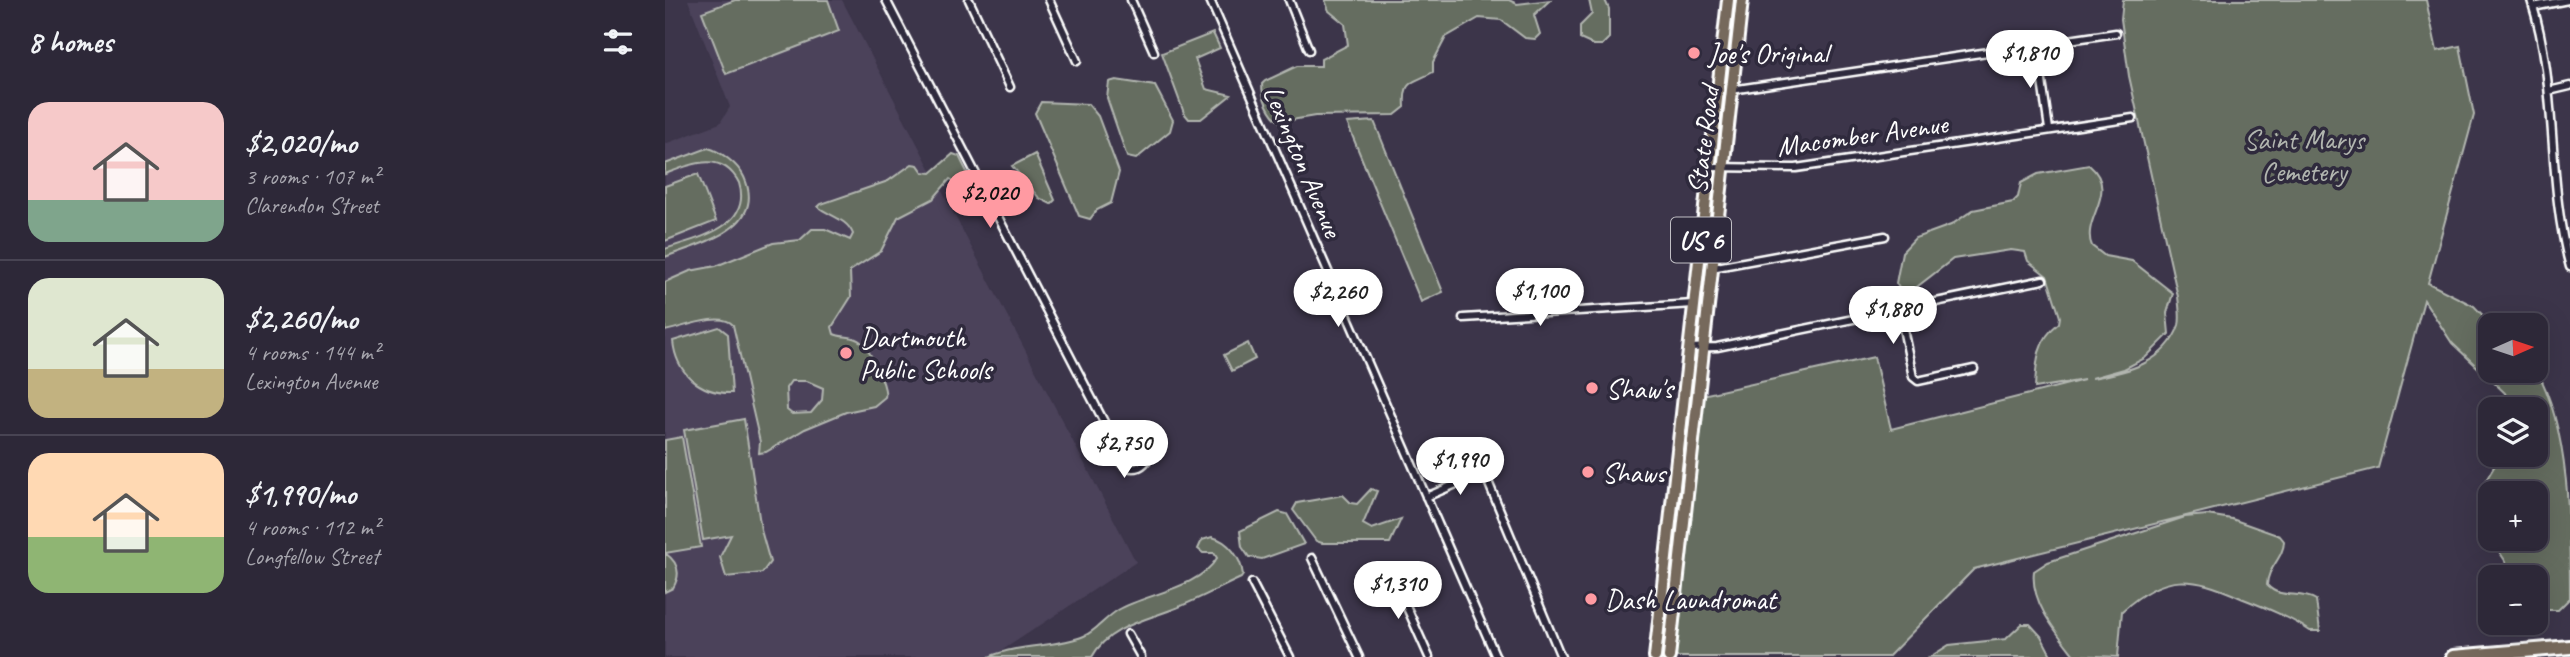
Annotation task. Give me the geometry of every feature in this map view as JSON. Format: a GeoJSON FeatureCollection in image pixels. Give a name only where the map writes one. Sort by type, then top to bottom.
{"type":"FeatureCollection","features":[{"type":"Feature","properties":{"kind":"highway"},"geometry":{"type":"LineString","coordinates":[[2453,657],[2570,648]]}},
{"type":"Feature","properties":{"kind":"main road","name":"State Road"},"geometry":{"type":"LineString","coordinates":[[1668,534],[1728,0]]}},
{"type":"Feature","properties":{"kind":"main road","name":"State Road"},"geometry":{"type":"LineString","coordinates":[[1682,536],[1742,0]]}},
{"type":"Feature","properties":{"kind":"main road"},"geometry":{"type":"LineString","coordinates":[[1668,534],[1682,536]]}},
{"type":"Feature","properties":{"kind":"main road","name":"US 6"},"geometry":{"type":"LineString","coordinates":[[1655,657],[1668,534]]}},
{"type":"Feature","properties":{"kind":"main road","name":"US 6"},"geometry":{"type":"LineString","coordinates":[[1669,657],[1682,536]]}},
{"type":"Feature","properties":{"kind":"street"},"geometry":{"type":"LineString","coordinates":[[886,0],[1117,447],[1118,458],[1125,466],[1141,466],[1148,457],[1146,442],[1138,436],[1128,436],[1117,447]]}},
{"type":"Feature","properties":{"kind":"street"},"geometry":{"type":"LineString","coordinates":[[969,0],[1010,87]]}},
{"type":"Feature","properties":{"kind":"street"},"geometry":{"type":"LineString","coordinates":[[1049,0],[1077,61]]}},
{"type":"Feature","properties":{"kind":"street"},"geometry":{"type":"LineString","coordinates":[[1131,0],[1154,52]]}},
{"type":"Feature","properties":{"kind":"street","name":"Lexington Avenue"},"geometry":{"type":"LineString","coordinates":[[1210,0],[1496,657]]}},
{"type":"Feature","properties":{"kind":"street"},"geometry":{"type":"LineString","coordinates":[[1289,0],[1309,50]]}},
{"type":"Feature","properties":{"kind":"street"},"geometry":{"type":"LineString","coordinates":[[2568,0],[2532,4],[2543,49],[2570,267]]}},
{"type":"Feature","properties":{"kind":"street"},"geometry":{"type":"LineString","coordinates":[[1731,90],[2037,47],[2116,33]]}},
{"type":"Feature","properties":{"kind":"street"},"geometry":{"type":"LineString","coordinates":[[2037,47],[2049,129]]}},
{"type":"Feature","properties":{"kind":"street"},"geometry":{"type":"LineString","coordinates":[[2549,91],[2570,86]]}},
{"type":"Feature","properties":{"kind":"street","name":"Macomber Avenue"},"geometry":{"type":"LineString","coordinates":[[1710,167],[1796,168],[2133,118]]}},
{"type":"Feature","properties":{"kind":"street"},"geometry":{"type":"LineString","coordinates":[[1711,268],[1885,236]]}},
{"type":"Feature","properties":{"kind":"street"},"geometry":{"type":"LineString","coordinates":[[1689,348],[1702,348],[2043,280]]}},
{"type":"Feature","properties":{"kind":"street"},"geometry":{"type":"LineString","coordinates":[[1463,318],[1694,304]]}},
{"type":"Feature","properties":{"kind":"street"},"geometry":{"type":"LineString","coordinates":[[1899,309],[1913,377],[1925,382],[1974,369]]}},
{"type":"Feature","properties":{"kind":"street"},"geometry":{"type":"LineString","coordinates":[[1426,497],[1484,472],[1562,657]]}},
{"type":"Feature","properties":{"kind":"street"},"geometry":{"type":"LineString","coordinates":[[1312,558],[1359,657]]}},
{"type":"Feature","properties":{"kind":"street"},"geometry":{"type":"LineString","coordinates":[[1392,575],[1429,657]]}},
{"type":"Feature","properties":{"kind":"street"},"geometry":{"type":"LineString","coordinates":[[1252,583],[1290,657]]}},
{"type":"Feature","properties":{"kind":"street"},"geometry":{"type":"LineString","coordinates":[[1128,634],[1141,657]]}},
{"type":"Feature","properties":{"kind":"shaded area","name":"Dartmouth Public Schools"},"geometry":{"type":"Polygon","coordinates":[[[688,0],[842,0],[1136,562],[992,657],[665,657],[665,144],[720,123],[730,107],[688,0]]]}},
{"type":"Feature","properties":{"kind":"green space"},"geometry":{"type":"Polygon","coordinates":[[[735,0],[828,0],[839,31],[726,74],[702,12],[735,0]]]}},
{"type":"Feature","properties":{"kind":"green space"},"geometry":{"type":"Polygon","coordinates":[[[1325,0],[1509,0],[1517,4],[1550,0],[1534,15],[1540,34],[1535,39],[1525,38],[1501,20],[1479,18],[1446,37],[1433,62],[1433,72],[1408,86],[1405,107],[1395,115],[1315,116],[1280,122],[1267,105],[1262,84],[1297,66],[1321,66],[1321,59],[1348,45],[1345,24],[1329,11],[1325,0]]]}},
{"type":"Feature","properties":{"kind":"green space"},"geometry":{"type":"Polygon","coordinates":[[[1589,0],[1605,0],[1609,9],[1609,38],[1602,45],[1593,45],[1580,39],[1580,26],[1592,14],[1589,0]]]}},
{"type":"Feature","properties":{"kind":"green space","name":"Saint Marys Cemetery"},"geometry":{"type":"Polygon","coordinates":[[[2123,0],[2426,0],[2437,51],[2460,46],[2474,115],[2428,283],[2474,306],[2481,313],[2478,313],[2478,368],[2452,343],[2424,300],[2378,468],[1974,569],[1888,657],[1674,657],[1702,395],[1874,357],[1891,429],[2084,380],[2035,388],[2039,352],[2046,337],[2059,323],[2060,317],[2047,276],[2028,261],[2025,252],[2011,250],[1953,259],[1909,293],[1902,293],[1896,283],[1902,252],[1915,238],[1951,225],[1973,210],[2013,202],[2018,197],[2021,183],[2038,174],[2089,165],[2098,175],[2101,185],[2101,195],[2091,226],[2092,246],[2105,256],[2132,261],[2173,293],[2167,313],[2169,334],[2145,358],[2124,369],[2092,378],[2119,373],[2144,364],[2155,357],[2173,338],[2180,322],[2178,297],[2129,76],[2121,19],[2123,0]]]}},
{"type":"Feature","properties":{"kind":"green space"},"geometry":{"type":"Polygon","coordinates":[[[1213,33],[1220,48],[1195,59],[1206,89],[1231,95],[1201,119],[1189,119],[1184,113],[1162,53],[1213,33]]]}},
{"type":"Feature","properties":{"kind":"green space"},"geometry":{"type":"Polygon","coordinates":[[[1116,80],[1155,86],[1173,120],[1170,131],[1136,159],[1127,157],[1107,98],[1109,82],[1116,80]]]}},
{"type":"Feature","properties":{"kind":"green space"},"geometry":{"type":"Polygon","coordinates":[[[1041,102],[1088,104],[1098,116],[1119,172],[1111,203],[1097,210],[1090,219],[1079,216],[1035,113],[1041,102]]]}},
{"type":"Feature","properties":{"kind":"green space"},"geometry":{"type":"Polygon","coordinates":[[[1374,121],[1443,292],[1421,302],[1347,123],[1374,121]]]}},
{"type":"Feature","properties":{"kind":"green space"},"geometry":{"type":"Polygon","coordinates":[[[708,148],[738,167],[749,195],[746,210],[738,222],[726,232],[665,257],[665,249],[719,229],[738,211],[741,198],[739,183],[724,166],[706,162],[665,174],[665,164],[708,148]]]}},
{"type":"Feature","properties":{"kind":"green space"},"geometry":{"type":"Polygon","coordinates":[[[953,154],[959,156],[972,182],[959,184],[950,179],[933,199],[898,217],[881,251],[850,271],[851,297],[832,327],[834,334],[855,338],[861,342],[881,377],[885,397],[874,406],[846,412],[805,429],[766,452],[759,453],[760,442],[733,325],[727,321],[710,320],[665,331],[665,282],[690,271],[716,266],[773,243],[800,240],[812,229],[825,229],[850,240],[853,234],[850,229],[818,207],[821,204],[888,181],[912,164],[918,165],[923,172],[931,173],[953,154]],[[791,381],[786,388],[787,410],[792,414],[811,413],[822,400],[823,388],[807,381],[791,381]]]}},
{"type":"Feature","properties":{"kind":"green space"},"geometry":{"type":"Polygon","coordinates":[[[1035,154],[1055,200],[1051,204],[1039,198],[1012,166],[1035,154]]]}},
{"type":"Feature","properties":{"kind":"green space"},"geometry":{"type":"Polygon","coordinates":[[[698,174],[716,221],[665,241],[665,186],[698,174]]]}},
{"type":"Feature","properties":{"kind":"green space"},"geometry":{"type":"Polygon","coordinates":[[[719,327],[728,334],[732,393],[710,390],[700,385],[685,372],[675,352],[673,341],[719,327]]]}},
{"type":"Feature","properties":{"kind":"green space"},"geometry":{"type":"Polygon","coordinates":[[[1248,343],[1255,359],[1232,371],[1224,355],[1248,343]]]}},
{"type":"Feature","properties":{"kind":"green space","name":"Saint Marys Cemetery"},"geometry":{"type":"Polygon","coordinates":[[[2494,383],[2542,383],[2547,393],[2556,420],[2566,479],[2570,598],[2558,610],[2548,610],[2548,565],[2505,565],[2499,551],[2548,551],[2548,481],[2486,481],[2493,467],[2548,467],[2548,397],[2506,397],[2494,383]]]}},
{"type":"Feature","properties":{"kind":"green space"},"geometry":{"type":"Polygon","coordinates":[[[744,419],[761,530],[770,562],[762,573],[726,577],[720,557],[731,535],[703,540],[684,430],[744,419]]]}},
{"type":"Feature","properties":{"kind":"green space"},"geometry":{"type":"Polygon","coordinates":[[[682,437],[701,547],[665,553],[665,440],[682,437]]]}},
{"type":"Feature","properties":{"kind":"green space"},"geometry":{"type":"Polygon","coordinates":[[[1446,439],[1456,439],[1470,445],[1454,470],[1433,480],[1429,473],[1429,462],[1446,439]]]}},
{"type":"Feature","properties":{"kind":"green space"},"geometry":{"type":"Polygon","coordinates":[[[1371,489],[1377,491],[1363,524],[1372,529],[1401,519],[1390,543],[1316,541],[1293,510],[1297,503],[1343,495],[1351,503],[1357,504],[1371,489]]]}},
{"type":"Feature","properties":{"kind":"green space"},"geometry":{"type":"Polygon","coordinates":[[[1279,512],[1287,514],[1304,544],[1262,559],[1249,557],[1242,547],[1240,531],[1279,512]]]}},
{"type":"Feature","properties":{"kind":"green space"},"geometry":{"type":"Polygon","coordinates":[[[2207,515],[2232,519],[2280,536],[2284,541],[2283,547],[2267,585],[2284,594],[2316,600],[2320,631],[2310,631],[2277,613],[2208,585],[2179,582],[2152,589],[2122,611],[2118,657],[2074,655],[2040,605],[2034,571],[2048,562],[2185,517],[2207,515]]]}},
{"type":"Feature","properties":{"kind":"green space"},"geometry":{"type":"Polygon","coordinates":[[[1212,537],[1224,542],[1233,551],[1242,569],[1241,578],[1189,603],[1120,630],[1099,646],[1092,657],[989,657],[1084,636],[1118,610],[1185,584],[1198,577],[1217,558],[1214,553],[1203,553],[1198,549],[1202,540],[1212,537]]]}},
{"type":"Feature","properties":{"kind":"green space"},"geometry":{"type":"Polygon","coordinates":[[[665,553],[676,564],[678,573],[673,588],[665,592],[665,553]]]}},
{"type":"Feature","properties":{"kind":"green space"},"geometry":{"type":"Polygon","coordinates":[[[2022,624],[2030,624],[2041,636],[2052,657],[1930,657],[1949,645],[2006,639],[2022,624]]]}},
{"type":"Feature","properties":{"kind":"place","name":"Joe's Original"},"geometry":{"type":"Point","coordinates":[1694,53]}},
{"type":"Feature","properties":{"kind":"place","name":"Dartmouth Public Schools"},"geometry":{"type":"Point","coordinates":[846,353]}},
{"type":"Feature","properties":{"kind":"place","name":"Shaw's"},"geometry":{"type":"Point","coordinates":[1592,388]}},
{"type":"Feature","properties":{"kind":"place","name":"Shaws"},"geometry":{"type":"Point","coordinates":[1588,472]}},
{"type":"Feature","properties":{"kind":"place","name":"Dash Laundromat"},"geometry":{"type":"Point","coordinates":[1591,599]}}]}
